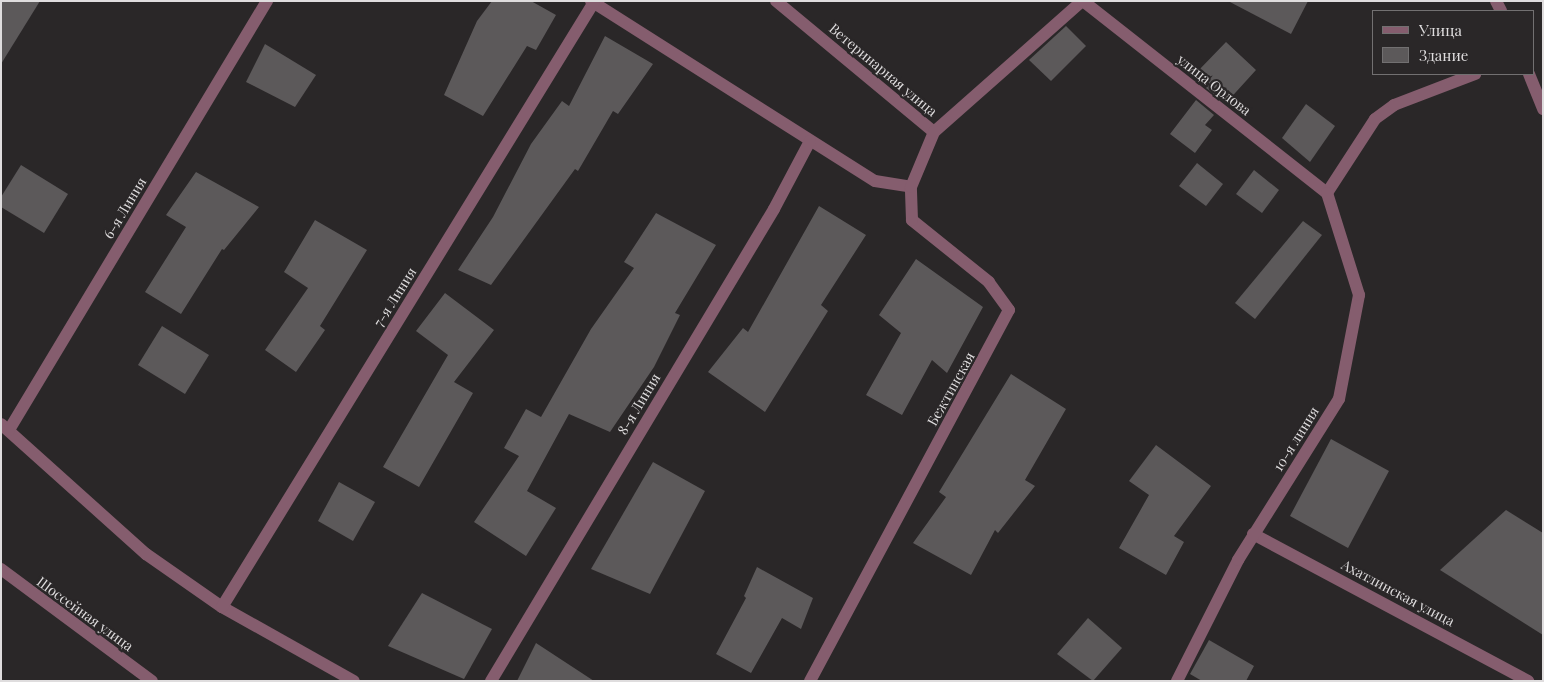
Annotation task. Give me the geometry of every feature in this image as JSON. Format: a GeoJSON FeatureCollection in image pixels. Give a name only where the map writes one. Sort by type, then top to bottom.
{"type":"FeatureCollection","features":[{"type":"Feature","properties":{"kind":"street","name":"6-я Линия"},"geometry":{"type":"LineString","coordinates":[[5,427],[267,1]]}},
{"type":"Feature","properties":{"kind":"street","name":"Ветеринарная улица"},"geometry":{"type":"LineString","coordinates":[[776,1],[934,132],[1082,1]]}},
{"type":"Feature","properties":{"kind":"street","name":"улица Орлова"},"geometry":{"type":"LineString","coordinates":[[1082,1],[1327,193]]}},
{"type":"Feature","properties":{"kind":"street"},"geometry":{"type":"LineString","coordinates":[[592,2],[875,181],[911,187]]}},
{"type":"Feature","properties":{"kind":"street","name":"7-я Линия"},"geometry":{"type":"LineString","coordinates":[[222,607],[592,2]]}},
{"type":"Feature","properties":{"kind":"street"},"geometry":{"type":"LineString","coordinates":[[1327,193],[1382,114],[1394,105],[1472,75]]}},
{"type":"Feature","properties":{"kind":"street"},"geometry":{"type":"LineString","coordinates":[[1528,75],[1543,109]]}},
{"type":"Feature","properties":{"kind":"street","name":"Бежтинская"},"geometry":{"type":"LineString","coordinates":[[810,681],[1009,310],[989,282],[912,220],[911,187],[934,132]]}},
{"type":"Feature","properties":{"kind":"street","name":"8-я Линия"},"geometry":{"type":"LineString","coordinates":[[491,681],[774,209],[810,141]]}},
{"type":"Feature","properties":{"kind":"street","name":"10-я линия"},"geometry":{"type":"LineString","coordinates":[[1177,681],[1254,534],[1338,399],[1359,295],[1327,193]]}},
{"type":"Feature","properties":{"kind":"street"},"geometry":{"type":"LineString","coordinates":[[5,427],[146,554],[222,607],[354,681]]}},
{"type":"Feature","properties":{"kind":"street","name":"Ахатлинская улица"},"geometry":{"type":"LineString","coordinates":[[1254,534],[1528,681]]}},
{"type":"Feature","properties":{"kind":"street","name":"Шоссейная улица"},"geometry":{"type":"LineString","coordinates":[[1,569],[152,681]]}},
{"type":"Feature","properties":{"kind":"building"},"geometry":{"type":"Polygon","coordinates":[[[1,1],[40,1],[1,64],[1,1]]]}},
{"type":"Feature","properties":{"kind":"building"},"geometry":{"type":"Polygon","coordinates":[[[492,1],[531,1],[556,15],[536,50],[527,46],[483,116],[444,95],[477,21],[492,1]]]}},
{"type":"Feature","properties":{"kind":"building"},"geometry":{"type":"Polygon","coordinates":[[[1228,1],[1308,1],[1291,34],[1228,1]]]}},
{"type":"Feature","properties":{"kind":"building"},"geometry":{"type":"Polygon","coordinates":[[[1066,26],[1086,46],[1051,81],[1029,60],[1066,26]]]}},
{"type":"Feature","properties":{"kind":"building"},"geometry":{"type":"Polygon","coordinates":[[[605,36],[653,64],[618,114],[613,111],[578,171],[575,169],[491,285],[458,270],[493,217],[531,144],[562,101],[569,106],[605,36]]]}},
{"type":"Feature","properties":{"kind":"building"},"geometry":{"type":"Polygon","coordinates":[[[1226,42],[1256,70],[1226,103],[1206,88],[1210,84],[1197,72],[1226,42]]]}},
{"type":"Feature","properties":{"kind":"building"},"geometry":{"type":"Polygon","coordinates":[[[265,44],[316,75],[295,107],[246,82],[265,44]]]}},
{"type":"Feature","properties":{"kind":"building"},"geometry":{"type":"Polygon","coordinates":[[[1196,100],[1214,115],[1205,125],[1212,130],[1195,153],[1170,134],[1196,100]]]}},
{"type":"Feature","properties":{"kind":"building"},"geometry":{"type":"Polygon","coordinates":[[[1306,104],[1335,126],[1310,162],[1282,138],[1306,104]]]}},
{"type":"Feature","properties":{"kind":"building"},"geometry":{"type":"Polygon","coordinates":[[[1197,163],[1223,184],[1206,206],[1179,186],[1197,163]]]}},
{"type":"Feature","properties":{"kind":"building"},"geometry":{"type":"Polygon","coordinates":[[[21,165],[68,194],[44,233],[1,207],[1,197],[21,165]]]}},
{"type":"Feature","properties":{"kind":"building"},"geometry":{"type":"Polygon","coordinates":[[[1254,170],[1279,190],[1262,213],[1236,194],[1254,170]]]}},
{"type":"Feature","properties":{"kind":"building"},"geometry":{"type":"Polygon","coordinates":[[[196,172],[259,207],[224,250],[222,249],[181,314],[145,292],[186,227],[166,215],[196,172]]]}},
{"type":"Feature","properties":{"kind":"building"},"geometry":{"type":"Polygon","coordinates":[[[819,206],[866,235],[821,305],[828,311],[765,412],[708,372],[743,328],[748,332],[819,206]]]}},
{"type":"Feature","properties":{"kind":"building"},"geometry":{"type":"Polygon","coordinates":[[[656,213],[716,245],[675,313],[680,315],[654,367],[610,432],[569,414],[527,491],[556,508],[526,556],[474,522],[519,456],[504,448],[526,409],[541,417],[591,329],[634,268],[624,262],[656,213]]]}},
{"type":"Feature","properties":{"kind":"building"},"geometry":{"type":"Polygon","coordinates":[[[315,220],[367,250],[320,326],[325,330],[296,372],[265,350],[308,288],[284,272],[315,220]]]}},
{"type":"Feature","properties":{"kind":"building"},"geometry":{"type":"Polygon","coordinates":[[[1303,221],[1322,235],[1255,319],[1235,303],[1303,221]]]}},
{"type":"Feature","properties":{"kind":"building"},"geometry":{"type":"Polygon","coordinates":[[[916,259],[983,307],[947,373],[932,360],[902,415],[866,395],[901,333],[879,315],[916,259]]]}},
{"type":"Feature","properties":{"kind":"building"},"geometry":{"type":"Polygon","coordinates":[[[445,293],[494,330],[454,382],[473,393],[419,487],[383,467],[448,355],[416,331],[445,293]]]}},
{"type":"Feature","properties":{"kind":"building"},"geometry":{"type":"Polygon","coordinates":[[[162,326],[209,355],[185,394],[138,365],[162,326]]]}},
{"type":"Feature","properties":{"kind":"building"},"geometry":{"type":"Polygon","coordinates":[[[1011,374],[1066,409],[1025,480],[1035,486],[998,533],[995,530],[971,575],[913,543],[946,497],[939,492],[1011,374]]]}},
{"type":"Feature","properties":{"kind":"building"},"geometry":{"type":"Polygon","coordinates":[[[1331,439],[1389,471],[1348,548],[1290,516],[1331,439]]]}},
{"type":"Feature","properties":{"kind":"building"},"geometry":{"type":"Polygon","coordinates":[[[1156,445],[1211,486],[1174,536],[1184,542],[1166,575],[1119,548],[1149,495],[1129,481],[1156,445]]]}},
{"type":"Feature","properties":{"kind":"building"},"geometry":{"type":"Polygon","coordinates":[[[653,462],[705,491],[650,594],[591,569],[653,462]]]}},
{"type":"Feature","properties":{"kind":"building"},"geometry":{"type":"Polygon","coordinates":[[[339,482],[375,502],[353,541],[318,521],[339,482]]]}},
{"type":"Feature","properties":{"kind":"building"},"geometry":{"type":"Polygon","coordinates":[[[1506,510],[1543,533],[1543,635],[1440,570],[1506,510]]]}},
{"type":"Feature","properties":{"kind":"building"},"geometry":{"type":"Polygon","coordinates":[[[757,567],[813,598],[801,629],[782,618],[751,673],[716,654],[746,598],[744,596],[757,567]]]}},
{"type":"Feature","properties":{"kind":"building"},"geometry":{"type":"Polygon","coordinates":[[[422,593],[492,629],[464,679],[388,646],[422,593]]]}},
{"type":"Feature","properties":{"kind":"building"},"geometry":{"type":"Polygon","coordinates":[[[1088,618],[1122,648],[1093,681],[1057,654],[1088,618]]]}},
{"type":"Feature","properties":{"kind":"building"},"geometry":{"type":"Polygon","coordinates":[[[1209,640],[1254,666],[1246,681],[1202,681],[1190,674],[1209,640]]]}},
{"type":"Feature","properties":{"kind":"building"},"geometry":{"type":"Polygon","coordinates":[[[536,643],[594,681],[517,681],[536,643]]]}}]}
